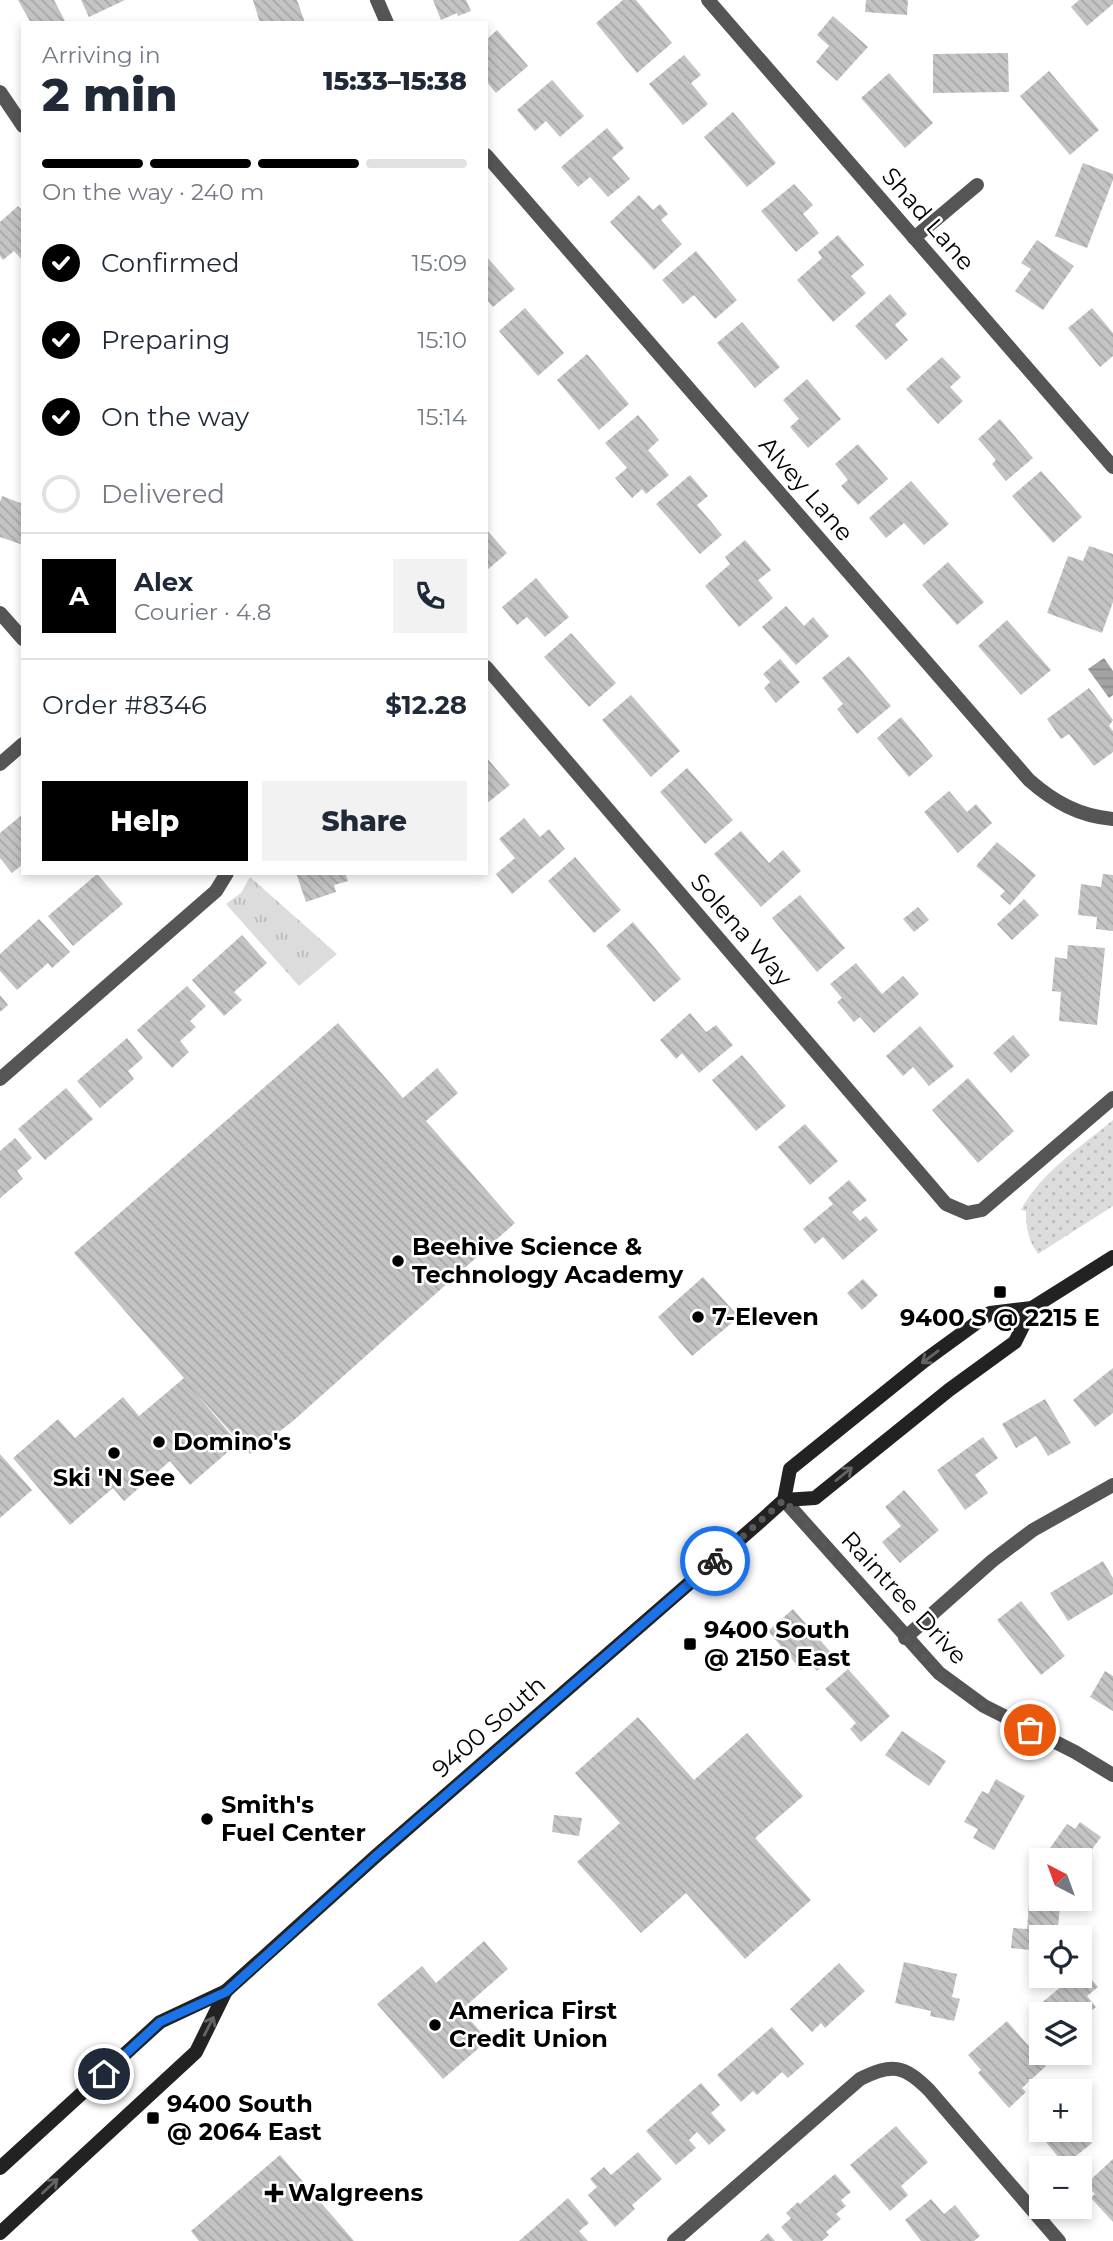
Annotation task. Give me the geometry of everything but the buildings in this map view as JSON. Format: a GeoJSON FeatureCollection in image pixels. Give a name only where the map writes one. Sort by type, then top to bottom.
{"type":"FeatureCollection","features":[{"type":"Feature","properties":{"kind":"main road"},"geometry":{"type":"LineString","coordinates":[[1032,1308],[1015,1342],[949,1390],[815,1498],[784,1500],[790,1469],[924,1361],[989,1313],[1032,1308],[1113,1257]]}},
{"type":"Feature","properties":{"kind":"main road","name":"9400 South"},"geometry":{"type":"LineString","coordinates":[[0,2168],[160,2022],[226,1992],[376,1856],[784,1500]]}},
{"type":"Feature","properties":{"kind":"main road","name":"9400 South"},"geometry":{"type":"LineString","coordinates":[[0,2233],[196,2052],[226,1992]]}},
{"type":"Feature","properties":{"kind":"street"},"geometry":{"type":"LineString","coordinates":[[377,0],[386,21]]}},
{"type":"Feature","properties":{"kind":"street","name":"Shad Lane"},"geometry":{"type":"LineString","coordinates":[[716,3],[1113,467]]}},
{"type":"Feature","properties":{"kind":"street"},"geometry":{"type":"LineString","coordinates":[[0,92],[21,123]]}},
{"type":"Feature","properties":{"kind":"street","name":"Alvey Lane"},"geometry":{"type":"LineString","coordinates":[[488,157],[1029,780],[1071,810],[1097,818],[1113,819]]}},
{"type":"Feature","properties":{"kind":"street"},"geometry":{"type":"LineString","coordinates":[[915,238],[977,186]]}},
{"type":"Feature","properties":{"kind":"street"},"geometry":{"type":"LineString","coordinates":[[0,613],[21,637]]}},
{"type":"Feature","properties":{"kind":"street","name":"Solena Way"},"geometry":{"type":"LineString","coordinates":[[488,669],[946,1204],[967,1213],[982,1210],[1113,1098]]}},
{"type":"Feature","properties":{"kind":"street"},"geometry":{"type":"LineString","coordinates":[[0,764],[21,746]]}},
{"type":"Feature","properties":{"kind":"street"},"geometry":{"type":"LineString","coordinates":[[0,1079],[216,891],[226,875]]}},
{"type":"Feature","properties":{"kind":"street"},"geometry":{"type":"LineString","coordinates":[[905,1637],[992,1561],[1033,1530],[1113,1485]]}},
{"type":"Feature","properties":{"kind":"street","name":"Raintree Drive"},"geometry":{"type":"LineString","coordinates":[[784,1500],[939,1674],[984,1706],[1075,1752],[1113,1775]]}},
{"type":"Feature","properties":{"kind":"street"},"geometry":{"type":"LineString","coordinates":[[674,2241],[860,2079],[880,2069],[898,2068],[915,2076],[929,2090],[1059,2241]]}},
{"type":"Feature","properties":{"kind":"green space"},"geometry":{"type":"Polygon","coordinates":[[[250,877],[337,954],[299,986],[226,904],[241,893],[250,877]]]}},
{"type":"Feature","properties":{"kind":"green space"},"geometry":{"type":"Polygon","coordinates":[[[1113,1120],[1113,1206],[1038,1254],[1028,1233],[1026,1211],[1021,1210],[1029,1196],[1050,1172],[1113,1120]]]}},
{"type":"Feature","properties":{"kind":"shaded area"},"geometry":{"type":"Polygon","coordinates":[[[1104,658],[1113,671],[1113,695],[1109,698],[1088,669],[1104,658]]]}},
{"type":"Feature","properties":{"kind":"way so far"},"geometry":{"type":"LineString","coordinates":[[715,1561],[784,1500],[939,1674],[984,1706],[1030,1730]]}},
{"type":"Feature","properties":{"kind":"place","name":"Beehive Science & Technology Academy"},"geometry":{"type":"Point","coordinates":[398,1261]}},
{"type":"Feature","properties":{"kind":"place","name":"9400 S @ 2215 E"},"geometry":{"type":"Point","coordinates":[1000,1292]}},
{"type":"Feature","properties":{"kind":"place","name":"7-Eleven"},"geometry":{"type":"Point","coordinates":[698,1317]}},
{"type":"Feature","properties":{"kind":"place","name":"Domino's"},"geometry":{"type":"Point","coordinates":[159,1442]}},
{"type":"Feature","properties":{"kind":"place","name":"Ski 'N See"},"geometry":{"type":"Point","coordinates":[114,1453]}},
{"type":"Feature","properties":{"kind":"place","name":"9400 South @ 2150 East"},"geometry":{"type":"Point","coordinates":[690,1644]}},
{"type":"Feature","properties":{"kind":"place","name":"Smith's Fuel Center"},"geometry":{"type":"Point","coordinates":[207,1819]}},
{"type":"Feature","properties":{"kind":"place","name":"America First Credit Union"},"geometry":{"type":"Point","coordinates":[435,2025]}},
{"type":"Feature","properties":{"kind":"place","name":"9400 South @ 2064 East"},"geometry":{"type":"Point","coordinates":[153,2118]}},
{"type":"Feature","properties":{"kind":"place","name":"Walgreens"},"geometry":{"type":"Point","coordinates":[274,2193]}},
{"type":"Feature","properties":{"kind":"route"},"geometry":{"type":"LineString","coordinates":[[104,2074],[160,2022],[226,1992],[376,1856],[715,1561]]}}]}
